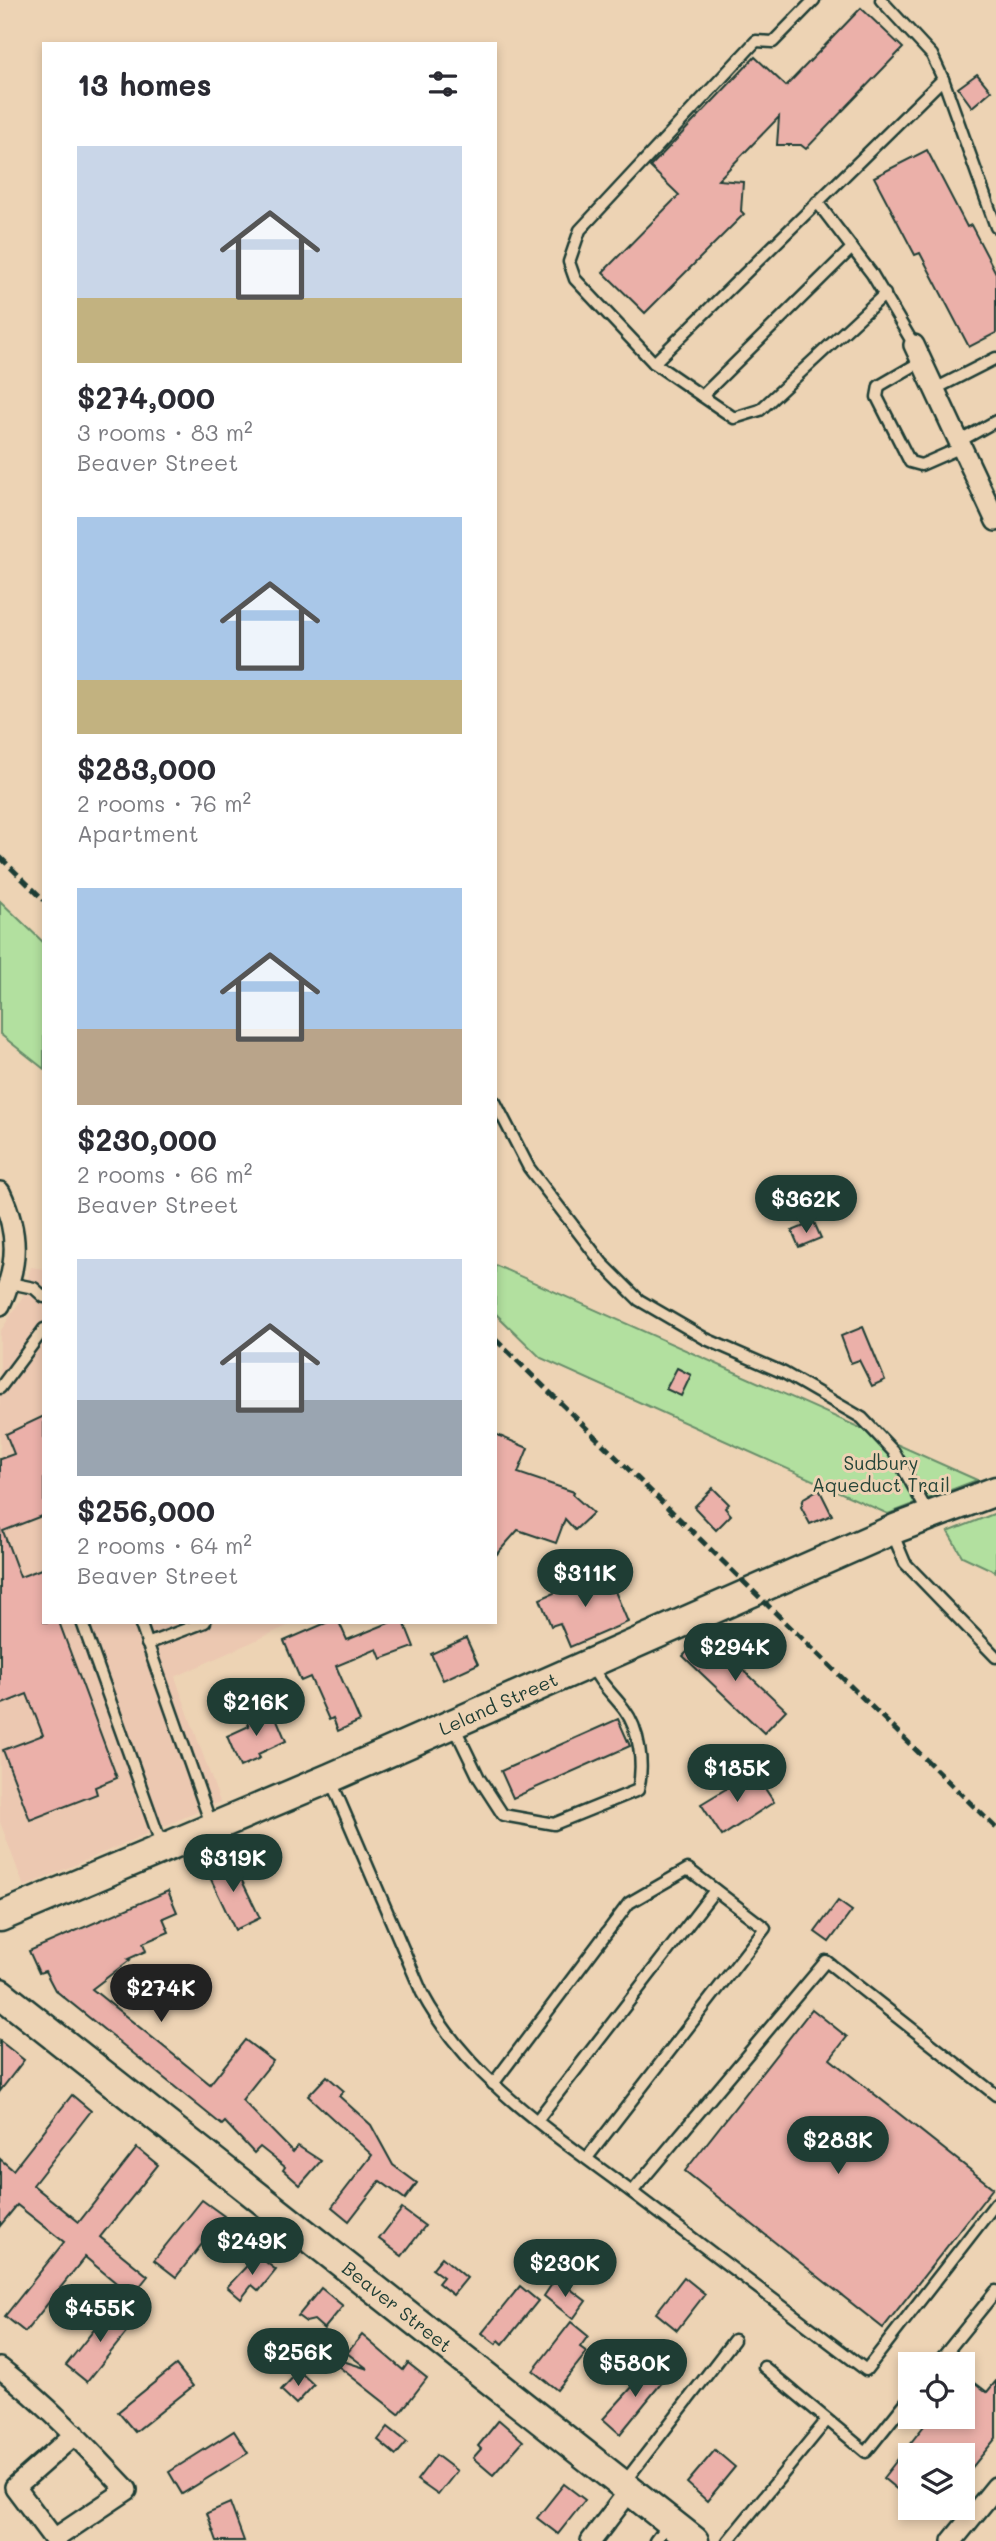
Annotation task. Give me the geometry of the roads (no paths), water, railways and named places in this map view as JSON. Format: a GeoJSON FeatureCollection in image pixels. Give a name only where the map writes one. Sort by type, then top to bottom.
{"type":"FeatureCollection","features":[{"type":"Feature","properties":{"kind":"street"},"geometry":{"type":"LineString","coordinates":[[918,353],[961,444],[990,488],[996,522]]}},
{"type":"Feature","properties":{"kind":"street"},"geometry":{"type":"LineString","coordinates":[[0,1192],[13,1222],[15,1253],[10,1283],[0,1304]]}},
{"type":"Feature","properties":{"kind":"street","name":"Leland Street"},"geometry":{"type":"LineString","coordinates":[[0,1917],[330,1778],[929,1515],[996,1491]]}},
{"type":"Feature","properties":{"kind":"street","name":"Beaver Street"},"geometry":{"type":"LineString","coordinates":[[0,1993],[626,2487],[662,2531],[694,2541]]}},
{"type":"Feature","properties":{"kind":"street"},"geometry":{"type":"LineString","coordinates":[[0,2368],[47,2405],[75,2434],[127,2490],[54,2539],[15,2487],[75,2434]]}},
{"type":"Feature","properties":{"kind":"street"},"geometry":{"type":"LineString","coordinates":[[591,2541],[626,2487]]}},
{"type":"Feature","properties":{"kind":"street"},"geometry":{"type":"LineString","coordinates":[[957,2539],[993,2495]]}},
{"type":"Feature","properties":{"kind":"lane"},"geometry":{"type":"LineString","coordinates":[[814,0],[773,42],[756,41],[580,230],[569,262],[575,279],[654,363],[734,418],[760,410],[885,294]]}},
{"type":"Feature","properties":{"kind":"lane"},"geometry":{"type":"LineString","coordinates":[[881,0],[932,55],[996,227]]}},
{"type":"Feature","properties":{"kind":"lane"},"geometry":{"type":"LineString","coordinates":[[654,363],[943,79]]}},
{"type":"Feature","properties":{"kind":"lane"},"geometry":{"type":"LineString","coordinates":[[817,202],[885,294],[918,353],[879,386],[877,397],[910,462],[921,465],[961,444],[996,421]]}},
{"type":"Feature","properties":{"kind":"lane"},"geometry":{"type":"LineString","coordinates":[[702,396],[852,248]]}},
{"type":"Feature","properties":{"kind":"lane"},"geometry":{"type":"LineString","coordinates":[[935,389],[996,358]]}},
{"type":"Feature","properties":{"kind":"lane"},"geometry":{"type":"LineString","coordinates":[[497,1106],[529,1168],[602,1263],[639,1300],[706,1339],[784,1373],[862,1418],[894,1452],[929,1515]]}},
{"type":"Feature","properties":{"kind":"lane"},"geometry":{"type":"LineString","coordinates":[[10,1283],[34,1288],[42,1295]]}},
{"type":"Feature","properties":{"kind":"lane"},"geometry":{"type":"LineString","coordinates":[[0,1388],[42,1332]]}},
{"type":"Feature","properties":{"kind":"lane"},"geometry":{"type":"LineString","coordinates":[[892,1531],[905,1563],[996,1657]]}},
{"type":"Feature","properties":{"kind":"lane"},"geometry":{"type":"LineString","coordinates":[[83,1624],[163,1848]]}},
{"type":"Feature","properties":{"kind":"lane"},"geometry":{"type":"LineString","coordinates":[[141,1624],[212,1828]]}},
{"type":"Feature","properties":{"kind":"lane"},"geometry":{"type":"LineString","coordinates":[[147,1644],[200,1624]]}},
{"type":"Feature","properties":{"kind":"lane"},"geometry":{"type":"LineString","coordinates":[[453,1724],[479,1778],[503,1815],[554,1824],[638,1790],[643,1768],[626,1711],[599,1683],[591,1663]]}},
{"type":"Feature","properties":{"kind":"lane"},"geometry":{"type":"LineString","coordinates":[[330,1778],[422,1993],[439,2025],[458,2049],[493,2084],[587,2158],[866,2370],[996,2203]]}},
{"type":"Feature","properties":{"kind":"lane"},"geometry":{"type":"LineString","coordinates":[[493,2084],[629,1903],[688,1869],[765,1928],[587,2158]]}},
{"type":"Feature","properties":{"kind":"lane"},"geometry":{"type":"LineString","coordinates":[[538,2119],[715,1890]]}},
{"type":"Feature","properties":{"kind":"lane"},"geometry":{"type":"LineString","coordinates":[[632,2192],[826,1961],[996,2095]]}},
{"type":"Feature","properties":{"kind":"lane"},"geometry":{"type":"LineString","coordinates":[[947,2352],[996,2291]]}},
{"type":"Feature","properties":{"kind":"lane"},"geometry":{"type":"LineString","coordinates":[[626,2487],[734,2340]]}},
{"type":"Feature","properties":{"kind":"lane"},"geometry":{"type":"LineString","coordinates":[[764,2367],[866,2452],[898,2412]]}},
{"type":"Feature","properties":{"kind":"lane"},"geometry":{"type":"LineString","coordinates":[[728,2541],[827,2420]]}},
{"type":"Feature","properties":{"kind":"railway"},"geometry":{"type":"LineString","coordinates":[[0,857],[42,898]]}},
{"type":"Feature","properties":{"kind":"railway"},"geometry":{"type":"LineString","coordinates":[[497,1341],[996,1828]]}},
{"type":"Feature","properties":{"kind":"park label","name":"Sudbury Aqueduct Trail"},"geometry":{"type":"Point","coordinates":[881,1474]}}]}
